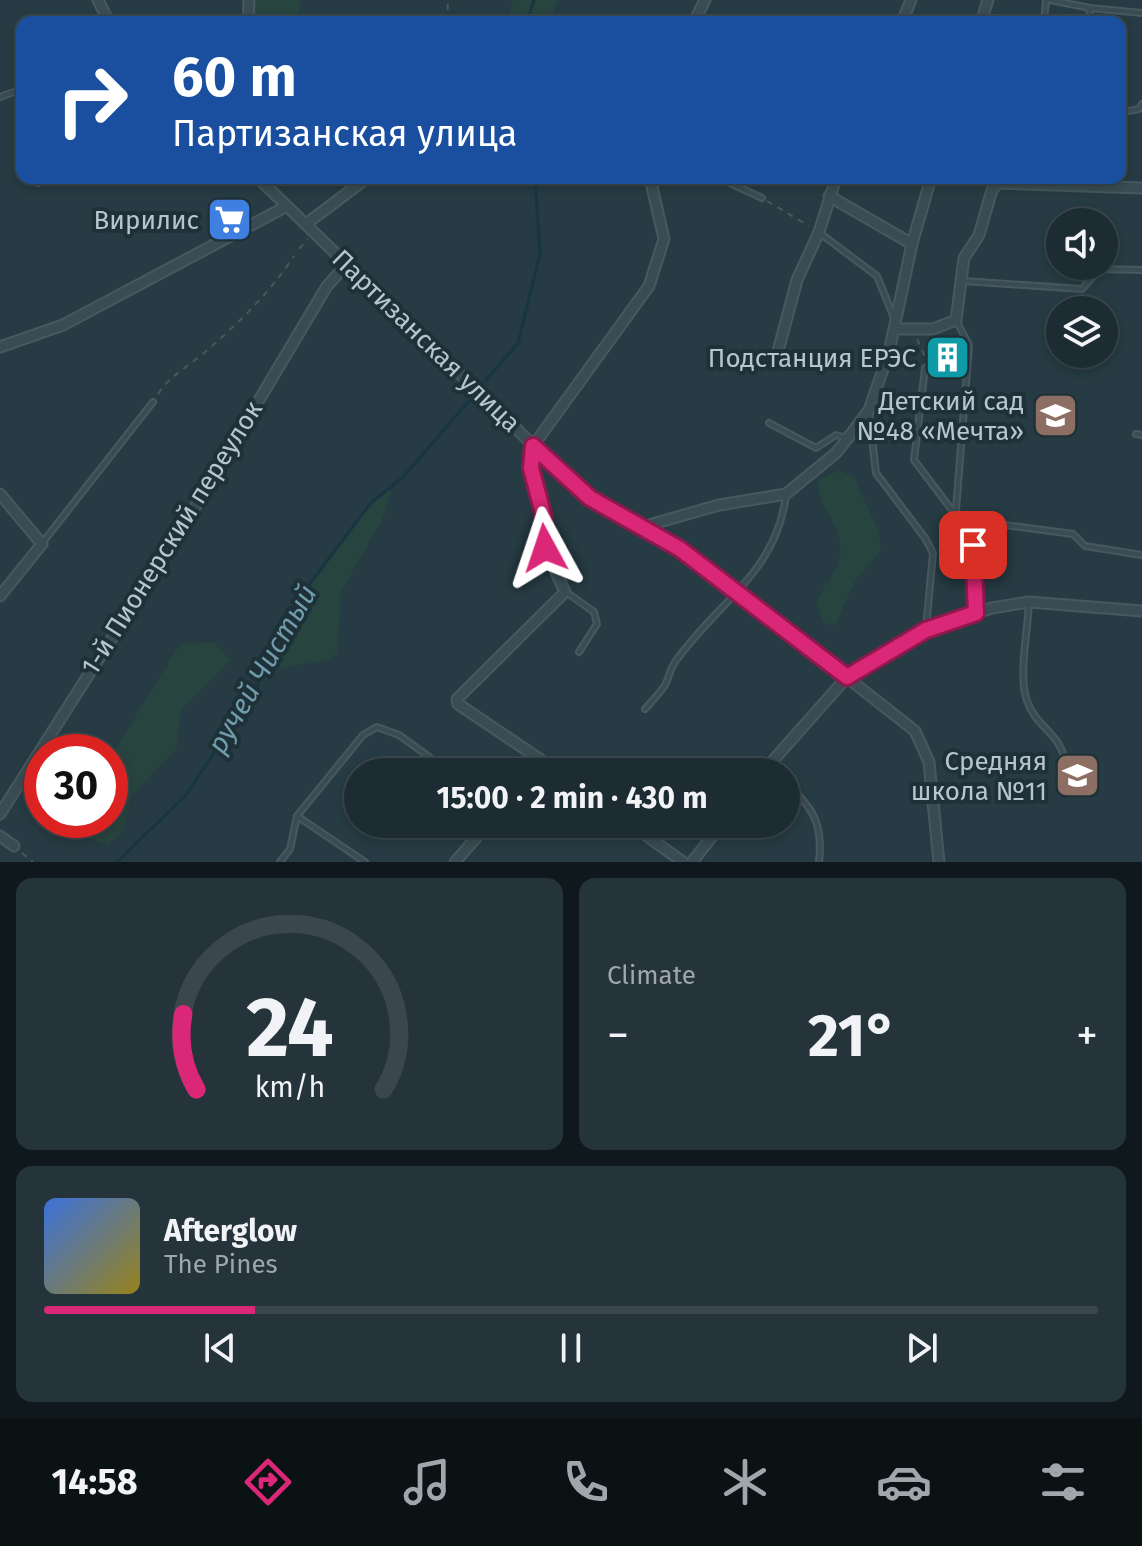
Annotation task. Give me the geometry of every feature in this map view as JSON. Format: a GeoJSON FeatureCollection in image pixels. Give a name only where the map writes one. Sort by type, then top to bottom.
{"type":"FeatureCollection","features":[{"type":"Feature","properties":{"kind":"street","name":"Партизанская улица"},"geometry":{"type":"LineString","coordinates":[[264,184],[590,498],[680,549],[915,731],[924,748],[933,781],[939,862]]}},
{"type":"Feature","properties":{"kind":"street"},"geometry":{"type":"LineString","coordinates":[[306,224],[359,184]]}},
{"type":"Feature","properties":{"kind":"street"},"geometry":{"type":"LineString","coordinates":[[538,758],[458,704],[457,699],[565,592],[545,548],[544,517],[531,468],[533,446],[649,286],[664,239],[651,184]]}},
{"type":"Feature","properties":{"kind":"street"},"geometry":{"type":"LineString","coordinates":[[778,351],[787,328],[797,280],[819,232],[834,184]]}},
{"type":"Feature","properties":{"kind":"street"},"geometry":{"type":"LineString","coordinates":[[642,527],[719,505],[786,494],[836,453],[869,410],[896,326],[912,244],[929,184]]}},
{"type":"Feature","properties":{"kind":"street"},"geometry":{"type":"LineString","coordinates":[[896,326],[933,329],[947,327],[956,320],[964,281],[964,258],[979,235],[992,190],[997,184]]}},
{"type":"Feature","properties":{"kind":"street"},"geometry":{"type":"LineString","coordinates":[[1120,184],[1142,188]]}},
{"type":"Feature","properties":{"kind":"street"},"geometry":{"type":"LineString","coordinates":[[829,196],[912,244]]}},
{"type":"Feature","properties":{"kind":"street"},"geometry":{"type":"LineString","coordinates":[[0,347],[63,325],[287,206]]}},
{"type":"Feature","properties":{"kind":"street","name":"1-й Пионерский переулок"},"geometry":{"type":"LineString","coordinates":[[0,814],[194,509],[327,286],[347,264]]}},
{"type":"Feature","properties":{"kind":"street"},"geometry":{"type":"LineString","coordinates":[[0,494],[42,544],[0,596]]}},
{"type":"Feature","properties":{"kind":"street"},"geometry":{"type":"LineString","coordinates":[[778,758],[847,677],[926,630],[976,613],[1029,602],[1142,611]]}},
{"type":"Feature","properties":{"kind":"street"},"geometry":{"type":"LineString","coordinates":[[0,836],[14,846]]}},
{"type":"Feature","properties":{"kind":"street"},"geometry":{"type":"LineString","coordinates":[[455,862],[476,838]]}},
{"type":"Feature","properties":{"kind":"street"},"geometry":{"type":"LineString","coordinates":[[650,838],[683,862]]}},
{"type":"Feature","properties":{"kind":"street"},"geometry":{"type":"LineString","coordinates":[[692,862],[711,838]]}},
{"type":"Feature","properties":{"kind":"lane"},"geometry":{"type":"LineString","coordinates":[[1048,0],[1142,13]]}},
{"type":"Feature","properties":{"kind":"lane"},"geometry":{"type":"LineString","coordinates":[[1089,16],[1090,8]]}},
{"type":"Feature","properties":{"kind":"lane"},"geometry":{"type":"LineString","coordinates":[[732,184],[762,198]]}},
{"type":"Feature","properties":{"kind":"lane"},"geometry":{"type":"LineString","coordinates":[[819,232],[877,276],[896,326]]}},
{"type":"Feature","properties":{"kind":"lane"},"geometry":{"type":"LineString","coordinates":[[964,281],[1082,289],[1100,269],[1142,270]]}},
{"type":"Feature","properties":{"kind":"lane"},"geometry":{"type":"LineString","coordinates":[[956,320],[969,345],[956,513]]}},
{"type":"Feature","properties":{"kind":"lane"},"geometry":{"type":"LineString","coordinates":[[925,368],[914,460],[956,513],[973,545],[976,613]]}},
{"type":"Feature","properties":{"kind":"lane"},"geometry":{"type":"LineString","coordinates":[[42,544],[153,402]]}},
{"type":"Feature","properties":{"kind":"lane"},"geometry":{"type":"LineString","coordinates":[[869,410],[876,473],[933,553],[926,630]]}},
{"type":"Feature","properties":{"kind":"lane"},"geometry":{"type":"LineString","coordinates":[[769,423],[816,448],[836,435],[848,438]]}},
{"type":"Feature","properties":{"kind":"lane"},"geometry":{"type":"LineString","coordinates":[[645,709],[666,684],[672,665],[715,610],[760,567],[779,529],[786,494]]}},
{"type":"Feature","properties":{"kind":"lane"},"geometry":{"type":"LineString","coordinates":[[983,522],[1073,534],[1085,546],[1142,555]]}},
{"type":"Feature","properties":{"kind":"lane"},"geometry":{"type":"LineString","coordinates":[[565,592],[594,612],[597,624],[579,652]]}},
{"type":"Feature","properties":{"kind":"lane"},"geometry":{"type":"LineString","coordinates":[[1029,602],[1023,683],[1027,703],[1042,724],[1057,737],[1067,769]]}},
{"type":"Feature","properties":{"kind":"lane"},"geometry":{"type":"LineString","coordinates":[[344,758],[363,735],[377,727],[399,735],[431,758]]}},
{"type":"Feature","properties":{"kind":"lane"},"geometry":{"type":"LineString","coordinates":[[280,862],[290,849],[297,816],[344,758]]}},
{"type":"Feature","properties":{"kind":"lane"},"geometry":{"type":"LineString","coordinates":[[800,798],[816,816],[820,826],[819,862]]}},
{"type":"Feature","properties":{"kind":"lane"},"geometry":{"type":"LineString","coordinates":[[297,816],[365,862]]}},
{"type":"Feature","properties":{"kind":"path"},"geometry":{"type":"LineString","coordinates":[[762,198],[819,232]]}},
{"type":"Feature","properties":{"kind":"path"},"geometry":{"type":"LineString","coordinates":[[299,249],[314,233]]}},
{"type":"Feature","properties":{"kind":"path"},"geometry":{"type":"LineString","coordinates":[[153,402],[167,380],[200,356],[254,305],[294,256]]}},
{"type":"Feature","properties":{"kind":"path"},"geometry":{"type":"LineString","coordinates":[[911,327],[926,359],[925,368]]}},
{"type":"Feature","properties":{"kind":"path"},"geometry":{"type":"LineString","coordinates":[[14,846],[33,862]]}},
{"type":"Feature","properties":{"kind":"green space"},"geometry":{"type":"Polygon","coordinates":[[[253,0],[300,0],[299,16],[252,16],[253,0]]]}},
{"type":"Feature","properties":{"kind":"green space"},"geometry":{"type":"Polygon","coordinates":[[[513,0],[559,0],[551,16],[509,16],[513,0]]]}},
{"type":"Feature","properties":{"kind":"green space"},"geometry":{"type":"Polygon","coordinates":[[[838,470],[854,477],[879,533],[881,550],[855,581],[835,626],[823,622],[816,603],[838,565],[841,551],[836,529],[822,502],[818,481],[838,470]]]}},
{"type":"Feature","properties":{"kind":"green space"},"geometry":{"type":"Polygon","coordinates":[[[391,487],[385,514],[341,592],[337,654],[327,660],[276,669],[256,689],[287,614],[370,504],[391,487]]]}},
{"type":"Feature","properties":{"kind":"green space"},"geometry":{"type":"Polygon","coordinates":[[[213,642],[231,660],[181,709],[176,749],[132,796],[128,812],[128,734],[125,734],[180,644],[213,642]]]}},
{"type":"Feature","properties":{"kind":"green space"},"geometry":{"type":"Polygon","coordinates":[[[87,838],[116,838],[108,845],[87,838]]]}},
{"type":"Feature","properties":{"kind":"waterway","name":"ручей Чистый"},"geometry":{"type":"LineString","coordinates":[[529,16],[534,0]]}},
{"type":"Feature","properties":{"kind":"waterway","name":"ручей Чистый"},"geometry":{"type":"LineString","coordinates":[[485,381],[518,343],[540,254],[535,184]]}},
{"type":"Feature","properties":{"kind":"waterway","name":"ручей Чистый"},"geometry":{"type":"LineString","coordinates":[[117,862],[186,795],[256,689],[287,614],[370,504],[403,477],[468,402]]}},
{"type":"Feature","properties":{"kind":"place","name":"Вирилис"},"geometry":{"type":"Point","coordinates":[230,220]}},
{"type":"Feature","properties":{"kind":"place","name":"Подстанция ЕРЭС"},"geometry":{"type":"Point","coordinates":[947,358]}},
{"type":"Feature","properties":{"kind":"place","name":"Детский сад №48 «Мечта»"},"geometry":{"type":"Point","coordinates":[1055,416]}},
{"type":"Feature","properties":{"kind":"place","name":"Средняя школа №11"},"geometry":{"type":"Point","coordinates":[1078,776]}},
{"type":"Feature","properties":{"kind":"route"},"geometry":{"type":"LineString","coordinates":[[545,548],[544,517],[531,468],[533,446],[590,498],[680,549],[847,677],[926,630],[976,613],[973,545]]}}]}
